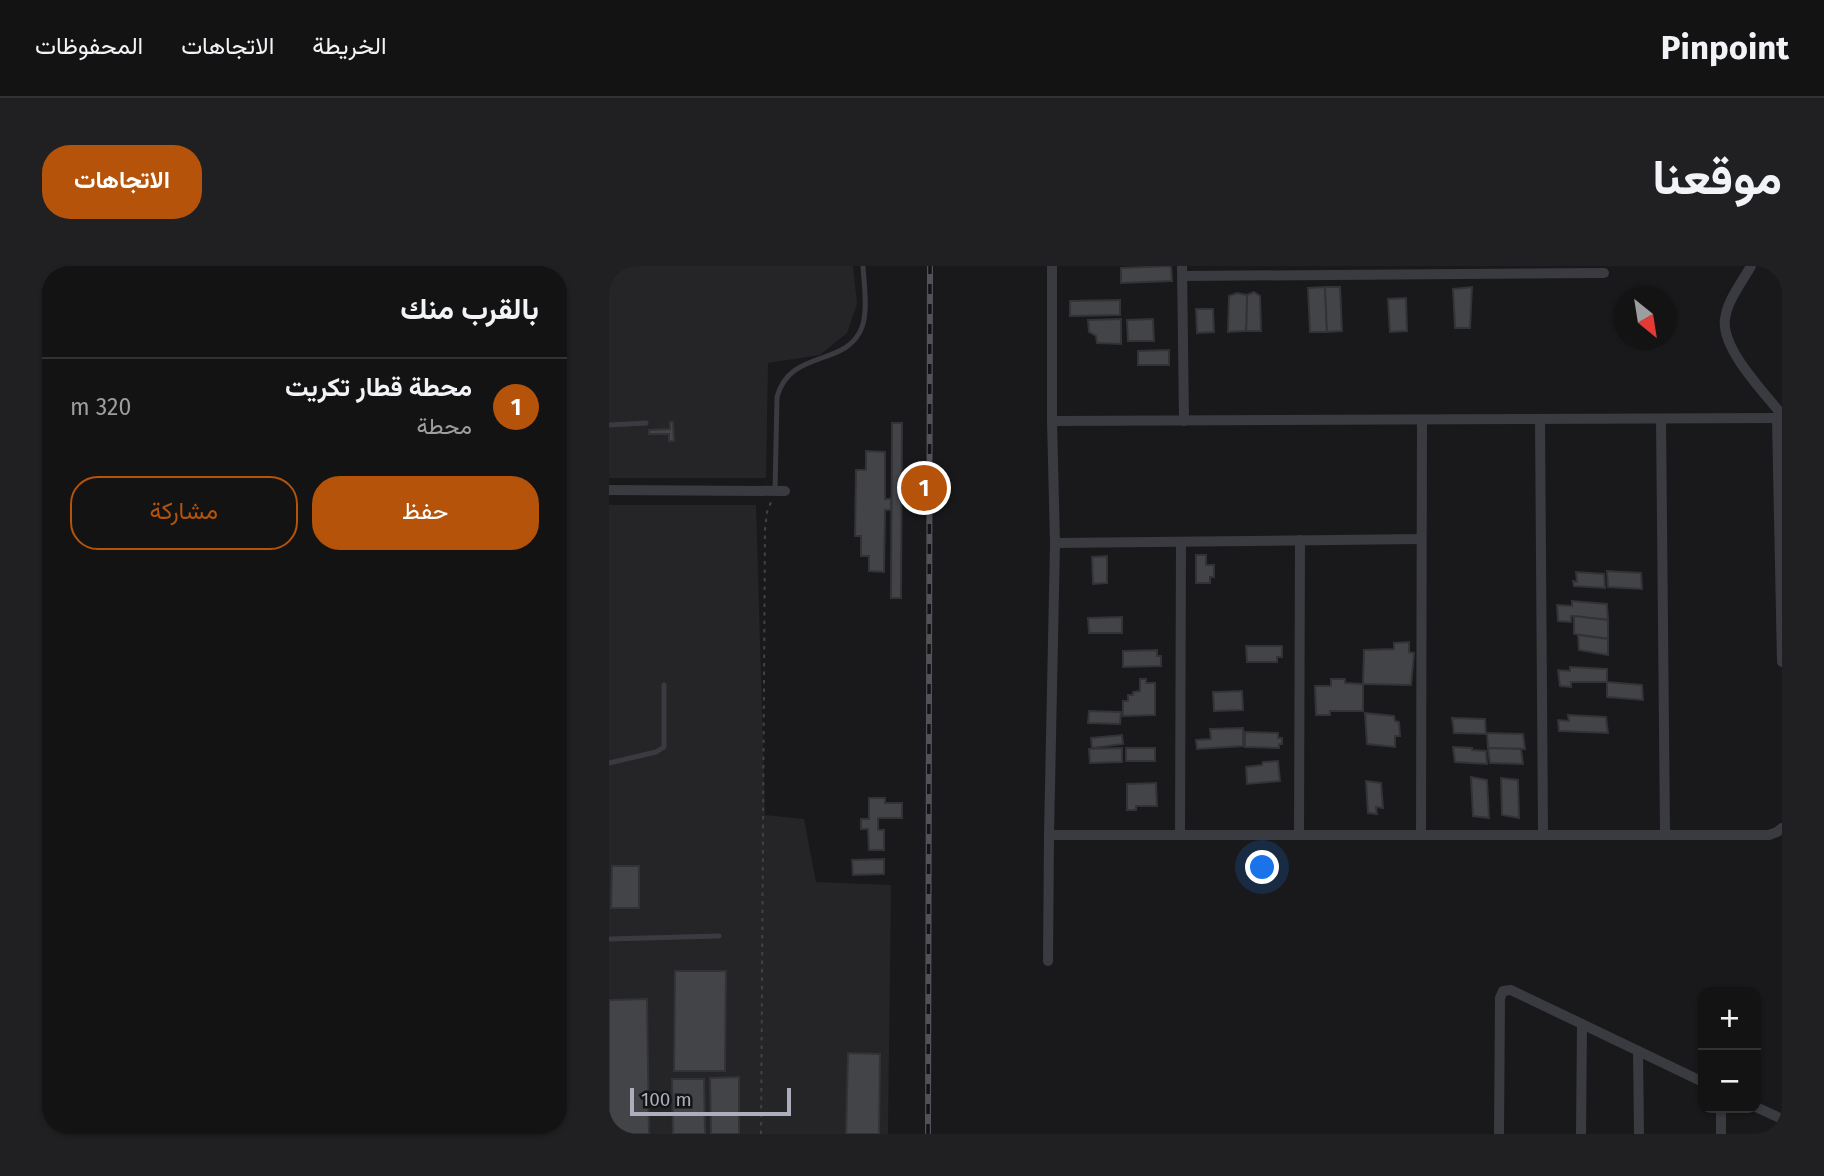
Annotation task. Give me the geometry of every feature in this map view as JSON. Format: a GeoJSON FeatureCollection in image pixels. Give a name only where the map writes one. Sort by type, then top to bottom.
{"type":"FeatureCollection","features":[{"type":"Feature","properties":{"kind":"street"},"geometry":{"type":"LineString","coordinates":[[1048,961],[1055,544],[1052,266]]}},
{"type":"Feature","properties":{"kind":"street"},"geometry":{"type":"LineString","coordinates":[[1751,266],[1728,307],[1724,331],[1734,355],[1780,417],[1782,662]]}},
{"type":"Feature","properties":{"kind":"street"},"geometry":{"type":"LineString","coordinates":[[1184,421],[1183,271],[1604,273]]}},
{"type":"Feature","properties":{"kind":"street"},"geometry":{"type":"LineString","coordinates":[[1052,421],[1780,417]]}},
{"type":"Feature","properties":{"kind":"street"},"geometry":{"type":"LineString","coordinates":[[1661,419],[1665,834]]}},
{"type":"Feature","properties":{"kind":"street"},"geometry":{"type":"LineString","coordinates":[[1422,420],[1422,835]]}},
{"type":"Feature","properties":{"kind":"street"},"geometry":{"type":"LineString","coordinates":[[1540,420],[1543,835]]}},
{"type":"Feature","properties":{"kind":"street"},"geometry":{"type":"LineString","coordinates":[[609,490],[780,491]]}},
{"type":"Feature","properties":{"kind":"street"},"geometry":{"type":"LineString","coordinates":[[1055,544],[1421,539]]}},
{"type":"Feature","properties":{"kind":"street"},"geometry":{"type":"LineString","coordinates":[[1299,835],[1300,540]]}},
{"type":"Feature","properties":{"kind":"street"},"geometry":{"type":"LineString","coordinates":[[1179,835],[1181,542]]}},
{"type":"Feature","properties":{"kind":"street"},"geometry":{"type":"LineString","coordinates":[[1049,835],[1769,835],[1782,828]]}},
{"type":"Feature","properties":{"kind":"street"},"geometry":{"type":"LineString","coordinates":[[1499,1134],[1500,998],[1503,991],[1511,989],[1698,1080]]}},
{"type":"Feature","properties":{"kind":"street"},"geometry":{"type":"LineString","coordinates":[[1581,1134],[1582,1024]]}},
{"type":"Feature","properties":{"kind":"street"},"geometry":{"type":"LineString","coordinates":[[1638,1051],[1639,1134]]}},
{"type":"Feature","properties":{"kind":"street"},"geometry":{"type":"LineString","coordinates":[[1761,1109],[1782,1119]]}},
{"type":"Feature","properties":{"kind":"street"},"geometry":{"type":"LineString","coordinates":[[1721,1113],[1721,1134]]}},
{"type":"Feature","properties":{"kind":"lane"},"geometry":{"type":"LineString","coordinates":[[780,491],[779,389],[785,378],[795,369],[835,353],[857,336],[863,325],[863,266]]}},
{"type":"Feature","properties":{"kind":"lane"},"geometry":{"type":"LineString","coordinates":[[609,425],[646,423]]}},
{"type":"Feature","properties":{"kind":"lane"},"geometry":{"type":"LineString","coordinates":[[609,763],[656,752],[664,747],[664,685]]}},
{"type":"Feature","properties":{"kind":"lane"},"geometry":{"type":"LineString","coordinates":[[609,939],[719,936]]}},
{"type":"Feature","properties":{"kind":"path"},"geometry":{"type":"LineString","coordinates":[[761,1134],[765,530],[767,512],[780,491]]}},
{"type":"Feature","properties":{"kind":"shaded area"},"geometry":{"type":"Polygon","coordinates":[[[609,266],[853,266],[857,304],[847,333],[820,355],[768,363],[766,478],[609,478],[609,266]]]}},
{"type":"Feature","properties":{"kind":"shaded area"},"geometry":{"type":"Polygon","coordinates":[[[609,505],[756,505],[765,815],[804,819],[816,882],[891,885],[888,1134],[609,1134],[609,505]]]}},
{"type":"Feature","properties":{"kind":"building"},"geometry":{"type":"Polygon","coordinates":[[[1171,266],[1172,281],[1121,283],[1121,268],[1171,266]]]}},
{"type":"Feature","properties":{"kind":"building"},"geometry":{"type":"Polygon","coordinates":[[[1325,287],[1327,332],[1310,332],[1308,288],[1325,287]]]}},
{"type":"Feature","properties":{"kind":"building"},"geometry":{"type":"Polygon","coordinates":[[[1325,287],[1340,287],[1342,331],[1327,332],[1325,287]]]}},
{"type":"Feature","properties":{"kind":"building"},"geometry":{"type":"Polygon","coordinates":[[[1472,287],[1470,328],[1455,328],[1453,289],[1472,287]]]}},
{"type":"Feature","properties":{"kind":"building"},"geometry":{"type":"Polygon","coordinates":[[[1254,292],[1260,296],[1261,331],[1246,331],[1247,295],[1254,292]]]}},
{"type":"Feature","properties":{"kind":"building"},"geometry":{"type":"Polygon","coordinates":[[[1237,293],[1247,295],[1246,331],[1228,332],[1229,296],[1237,293]]]}},
{"type":"Feature","properties":{"kind":"building"},"geometry":{"type":"Polygon","coordinates":[[[1406,298],[1407,331],[1390,332],[1388,299],[1406,298]]]}},
{"type":"Feature","properties":{"kind":"building"},"geometry":{"type":"Polygon","coordinates":[[[1120,300],[1120,315],[1070,316],[1070,301],[1120,300]]]}},
{"type":"Feature","properties":{"kind":"building"},"geometry":{"type":"Polygon","coordinates":[[[1196,309],[1213,309],[1214,332],[1197,333],[1196,309]]]}},
{"type":"Feature","properties":{"kind":"building"},"geometry":{"type":"Polygon","coordinates":[[[1121,319],[1121,344],[1097,343],[1096,336],[1089,332],[1088,320],[1121,319]]]}},
{"type":"Feature","properties":{"kind":"building"},"geometry":{"type":"Polygon","coordinates":[[[1153,319],[1154,341],[1128,341],[1127,320],[1153,319]]]}},
{"type":"Feature","properties":{"kind":"building"},"geometry":{"type":"Polygon","coordinates":[[[1169,350],[1169,365],[1138,365],[1138,351],[1169,350]]]}},
{"type":"Feature","properties":{"kind":"building"},"geometry":{"type":"Polygon","coordinates":[[[670,422],[673,422],[674,441],[669,441],[669,434],[649,434],[649,430],[670,429],[670,422]]]}},
{"type":"Feature","properties":{"kind":"building"},"geometry":{"type":"Polygon","coordinates":[[[892,423],[902,423],[901,598],[891,598],[892,423]]]}},
{"type":"Feature","properties":{"kind":"building"},"geometry":{"type":"Polygon","coordinates":[[[866,451],[885,452],[885,499],[891,499],[891,510],[885,510],[884,572],[869,571],[869,556],[861,556],[861,536],[855,536],[856,470],[866,470],[866,451]]]}},
{"type":"Feature","properties":{"kind":"building"},"geometry":{"type":"Polygon","coordinates":[[[1196,555],[1206,555],[1206,565],[1214,565],[1214,577],[1210,577],[1210,583],[1196,583],[1196,555]]]}},
{"type":"Feature","properties":{"kind":"building"},"geometry":{"type":"Polygon","coordinates":[[[1107,556],[1107,583],[1093,584],[1092,557],[1107,556]]]}},
{"type":"Feature","properties":{"kind":"building"},"geometry":{"type":"Polygon","coordinates":[[[1607,571],[1641,573],[1642,589],[1608,587],[1607,571]]]}},
{"type":"Feature","properties":{"kind":"building"},"geometry":{"type":"Polygon","coordinates":[[[1576,572],[1604,574],[1605,588],[1574,586],[1573,581],[1577,582],[1576,572]]]}},
{"type":"Feature","properties":{"kind":"building"},"geometry":{"type":"Polygon","coordinates":[[[1572,601],[1607,604],[1608,620],[1571,616],[1571,622],[1558,621],[1557,605],[1572,606],[1572,601]]]}},
{"type":"Feature","properties":{"kind":"building"},"geometry":{"type":"Polygon","coordinates":[[[1574,616],[1608,620],[1608,639],[1574,634],[1574,616]]]}},
{"type":"Feature","properties":{"kind":"building"},"geometry":{"type":"Polygon","coordinates":[[[1122,617],[1122,633],[1089,633],[1088,618],[1122,617]]]}},
{"type":"Feature","properties":{"kind":"building"},"geometry":{"type":"Polygon","coordinates":[[[1578,635],[1608,639],[1608,655],[1579,650],[1578,635]]]}},
{"type":"Feature","properties":{"kind":"building"},"geometry":{"type":"Polygon","coordinates":[[[1409,642],[1409,652],[1414,653],[1411,685],[1363,684],[1364,650],[1394,649],[1394,643],[1409,642]]]}},
{"type":"Feature","properties":{"kind":"building"},"geometry":{"type":"Polygon","coordinates":[[[1246,646],[1282,646],[1282,657],[1277,657],[1277,662],[1247,662],[1246,646]]]}},
{"type":"Feature","properties":{"kind":"building"},"geometry":{"type":"Polygon","coordinates":[[[1157,650],[1157,656],[1161,656],[1161,666],[1123,667],[1123,651],[1157,650]]]}},
{"type":"Feature","properties":{"kind":"building"},"geometry":{"type":"Polygon","coordinates":[[[1570,667],[1607,669],[1607,682],[1571,682],[1571,687],[1560,686],[1558,670],[1570,671],[1570,667]]]}},
{"type":"Feature","properties":{"kind":"building"},"geometry":{"type":"Polygon","coordinates":[[[1140,679],[1146,679],[1146,683],[1155,683],[1155,715],[1123,716],[1123,701],[1128,701],[1128,695],[1133,695],[1133,692],[1140,691],[1140,679]]]}},
{"type":"Feature","properties":{"kind":"building"},"geometry":{"type":"Polygon","coordinates":[[[1331,679],[1345,679],[1345,683],[1363,684],[1363,711],[1330,711],[1330,715],[1316,715],[1315,686],[1331,686],[1331,679]]]}},
{"type":"Feature","properties":{"kind":"building"},"geometry":{"type":"Polygon","coordinates":[[[1607,682],[1642,685],[1643,700],[1607,697],[1607,682]]]}},
{"type":"Feature","properties":{"kind":"building"},"geometry":{"type":"Polygon","coordinates":[[[1242,691],[1243,710],[1214,711],[1213,692],[1242,691]]]}},
{"type":"Feature","properties":{"kind":"building"},"geometry":{"type":"Polygon","coordinates":[[[1089,711],[1121,712],[1120,724],[1088,723],[1089,711]]]}},
{"type":"Feature","properties":{"kind":"building"},"geometry":{"type":"Polygon","coordinates":[[[1365,713],[1394,716],[1395,721],[1399,722],[1400,736],[1395,736],[1395,747],[1367,744],[1365,713]]]}},
{"type":"Feature","properties":{"kind":"building"},"geometry":{"type":"Polygon","coordinates":[[[1568,715],[1606,717],[1608,733],[1559,731],[1558,720],[1569,721],[1568,715]]]}},
{"type":"Feature","properties":{"kind":"building"},"geometry":{"type":"Polygon","coordinates":[[[1452,718],[1485,719],[1486,734],[1454,733],[1452,718]]]}},
{"type":"Feature","properties":{"kind":"building"},"geometry":{"type":"Polygon","coordinates":[[[1243,728],[1243,746],[1197,749],[1196,740],[1211,739],[1210,729],[1243,728]]]}},
{"type":"Feature","properties":{"kind":"building"},"geometry":{"type":"Polygon","coordinates":[[[1245,732],[1278,733],[1282,744],[1279,744],[1279,748],[1245,747],[1245,732]]]}},
{"type":"Feature","properties":{"kind":"building"},"geometry":{"type":"Polygon","coordinates":[[[1487,733],[1523,734],[1525,749],[1488,748],[1487,733]]]}},
{"type":"Feature","properties":{"kind":"building"},"geometry":{"type":"Polygon","coordinates":[[[1122,735],[1123,744],[1092,748],[1091,738],[1122,735]]]}},
{"type":"Feature","properties":{"kind":"building"},"geometry":{"type":"Polygon","coordinates":[[[1453,747],[1486,751],[1487,764],[1455,762],[1453,747]]]}},
{"type":"Feature","properties":{"kind":"building"},"geometry":{"type":"Polygon","coordinates":[[[1122,748],[1122,762],[1090,763],[1089,749],[1122,748]]]}},
{"type":"Feature","properties":{"kind":"building"},"geometry":{"type":"Polygon","coordinates":[[[1126,748],[1155,748],[1155,761],[1126,761],[1126,748]]]}},
{"type":"Feature","properties":{"kind":"building"},"geometry":{"type":"Polygon","coordinates":[[[1488,748],[1521,749],[1523,764],[1490,763],[1488,748]]]}},
{"type":"Feature","properties":{"kind":"building"},"geometry":{"type":"Polygon","coordinates":[[[1278,761],[1280,781],[1247,784],[1246,767],[1278,761]]]}},
{"type":"Feature","properties":{"kind":"building"},"geometry":{"type":"Polygon","coordinates":[[[1471,777],[1487,780],[1489,818],[1473,816],[1471,777]]]}},
{"type":"Feature","properties":{"kind":"building"},"geometry":{"type":"Polygon","coordinates":[[[1501,778],[1518,780],[1519,818],[1502,815],[1501,778]]]}},
{"type":"Feature","properties":{"kind":"building"},"geometry":{"type":"Polygon","coordinates":[[[1366,781],[1381,783],[1383,808],[1376,807],[1377,814],[1368,813],[1366,781]]]}},
{"type":"Feature","properties":{"kind":"building"},"geometry":{"type":"Polygon","coordinates":[[[1156,783],[1157,806],[1136,806],[1136,810],[1127,810],[1127,784],[1156,783]]]}},
{"type":"Feature","properties":{"kind":"building"},"geometry":{"type":"Polygon","coordinates":[[[869,798],[885,798],[885,803],[902,803],[902,818],[878,818],[878,830],[884,830],[884,850],[869,850],[868,829],[861,829],[861,819],[869,819],[869,798]]]}},
{"type":"Feature","properties":{"kind":"building"},"geometry":{"type":"Polygon","coordinates":[[[884,859],[884,874],[853,875],[852,860],[884,859]]]}},
{"type":"Feature","properties":{"kind":"building"},"geometry":{"type":"Polygon","coordinates":[[[612,866],[639,866],[639,908],[611,908],[612,866]]]}},
{"type":"Feature","properties":{"kind":"building"},"geometry":{"type":"Polygon","coordinates":[[[675,971],[726,971],[725,1071],[674,1071],[675,971]]]}},
{"type":"Feature","properties":{"kind":"building"},"geometry":{"type":"Polygon","coordinates":[[[647,999],[649,1134],[609,1134],[609,1000],[647,999]]]}},
{"type":"Feature","properties":{"kind":"building"},"geometry":{"type":"Polygon","coordinates":[[[848,1053],[880,1054],[879,1134],[846,1134],[848,1053]]]}},
{"type":"Feature","properties":{"kind":"building"},"geometry":{"type":"Polygon","coordinates":[[[739,1077],[739,1134],[711,1134],[710,1078],[739,1077]]]}},
{"type":"Feature","properties":{"kind":"building"},"geometry":{"type":"Polygon","coordinates":[[[672,1079],[704,1079],[705,1134],[673,1134],[672,1079]]]}},
{"type":"Feature","properties":{"kind":"railway"},"geometry":{"type":"LineString","coordinates":[[928,1134],[930,266]]}},
{"type":"Feature","properties":{"kind":"place","name":"محطة قطار تكريت"},"geometry":{"type":"Point","coordinates":[924,488]}}]}
